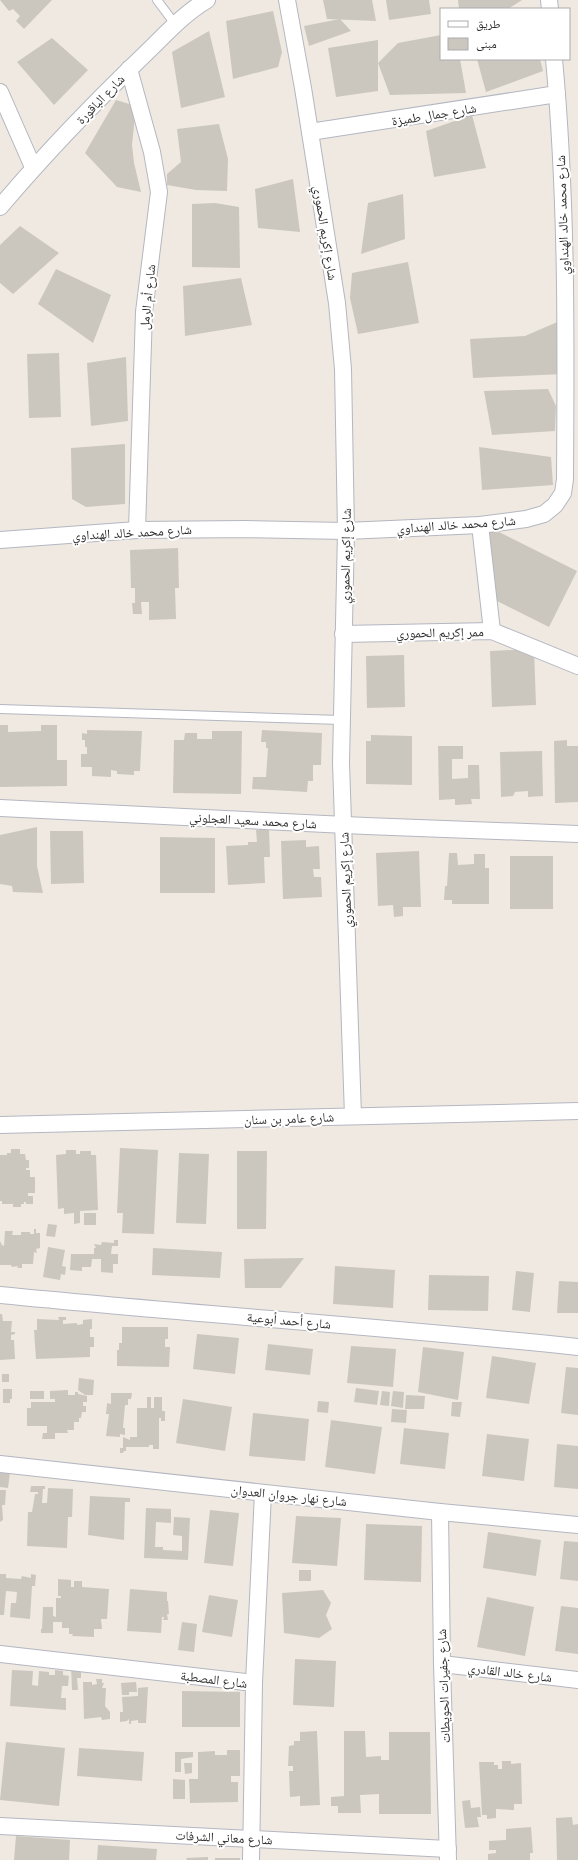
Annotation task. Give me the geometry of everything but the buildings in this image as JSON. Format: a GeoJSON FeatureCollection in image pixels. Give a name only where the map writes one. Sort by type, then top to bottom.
{"type":"FeatureCollection","features":[{"type":"Feature","properties":{"kind":"street","name":"شارع الباقورة"},"geometry":{"type":"LineString","coordinates":[[0,207],[33,168],[129,69],[175,24],[207,0]]}},
{"type":"Feature","properties":{"kind":"street","name":"شارع إكريم الحموري"},"geometry":{"type":"LineString","coordinates":[[287,0],[310,132],[340,332],[343,369],[346,531],[341,720],[353,1116]]}},
{"type":"Feature","properties":{"kind":"street","name":"شارع محمد خالد الهنداوي"},"geometry":{"type":"LineString","coordinates":[[0,540],[137,530],[246,529],[346,531],[480,525],[526,519],[544,514],[555,505],[563,493],[565,479],[566,335],[562,197],[554,60]]}},
{"type":"Feature","properties":{"kind":"street","name":"شارع أم الرمل"},"geometry":{"type":"LineString","coordinates":[[129,69],[152,152],[159,192],[144,312],[137,530]]}},
{"type":"Feature","properties":{"kind":"street"},"geometry":{"type":"LineString","coordinates":[[0,92],[33,168]]}},
{"type":"Feature","properties":{"kind":"street","name":"شارع جمال طميزة"},"geometry":{"type":"LineString","coordinates":[[310,132],[557,94]]}},
{"type":"Feature","properties":{"kind":"street"},"geometry":{"type":"LineString","coordinates":[[480,525],[492,632]]}},
{"type":"Feature","properties":{"kind":"street","name":"ممر إكريم الحموري"},"geometry":{"type":"LineString","coordinates":[[343,634],[492,632],[578,666]]}},
{"type":"Feature","properties":{"kind":"street","name":"شارع محمد سعيد العجلوني"},"geometry":{"type":"LineString","coordinates":[[0,808],[578,834]]}},
{"type":"Feature","properties":{"kind":"street","name":"شارع عامر بن سنان"},"geometry":{"type":"LineString","coordinates":[[0,1125],[578,1111]]}},
{"type":"Feature","properties":{"kind":"street","name":"شارع أحمد أبوعية"},"geometry":{"type":"LineString","coordinates":[[0,1295],[121,1307],[464,1335],[578,1347]]}},
{"type":"Feature","properties":{"kind":"street","name":"شارع نهار جروان العدوان"},"geometry":{"type":"LineString","coordinates":[[0,1464],[440,1512],[578,1525]]}},
{"type":"Feature","properties":{"kind":"street"},"geometry":{"type":"LineString","coordinates":[[254,1683],[263,1493]]}},
{"type":"Feature","properties":{"kind":"street","name":"شارع جفيرات الحويطات"},"geometry":{"type":"LineString","coordinates":[[440,1512],[442,1664],[448,1854]]}},
{"type":"Feature","properties":{"kind":"street","name":"شارع المصطبة"},"geometry":{"type":"LineString","coordinates":[[0,1654],[254,1683],[251,1860]]}},
{"type":"Feature","properties":{"kind":"street","name":"شارع خالد القادري"},"geometry":{"type":"LineString","coordinates":[[442,1664],[578,1680]]}},
{"type":"Feature","properties":{"kind":"street","name":"شارع معاني الشرفات"},"geometry":{"type":"LineString","coordinates":[[0,1826],[251,1838],[448,1854]]}},
{"type":"Feature","properties":{"kind":"lane"},"geometry":{"type":"LineString","coordinates":[[157,0],[175,24]]}},
{"type":"Feature","properties":{"kind":"lane"},"geometry":{"type":"LineString","coordinates":[[0,709],[341,720]]}}]}
